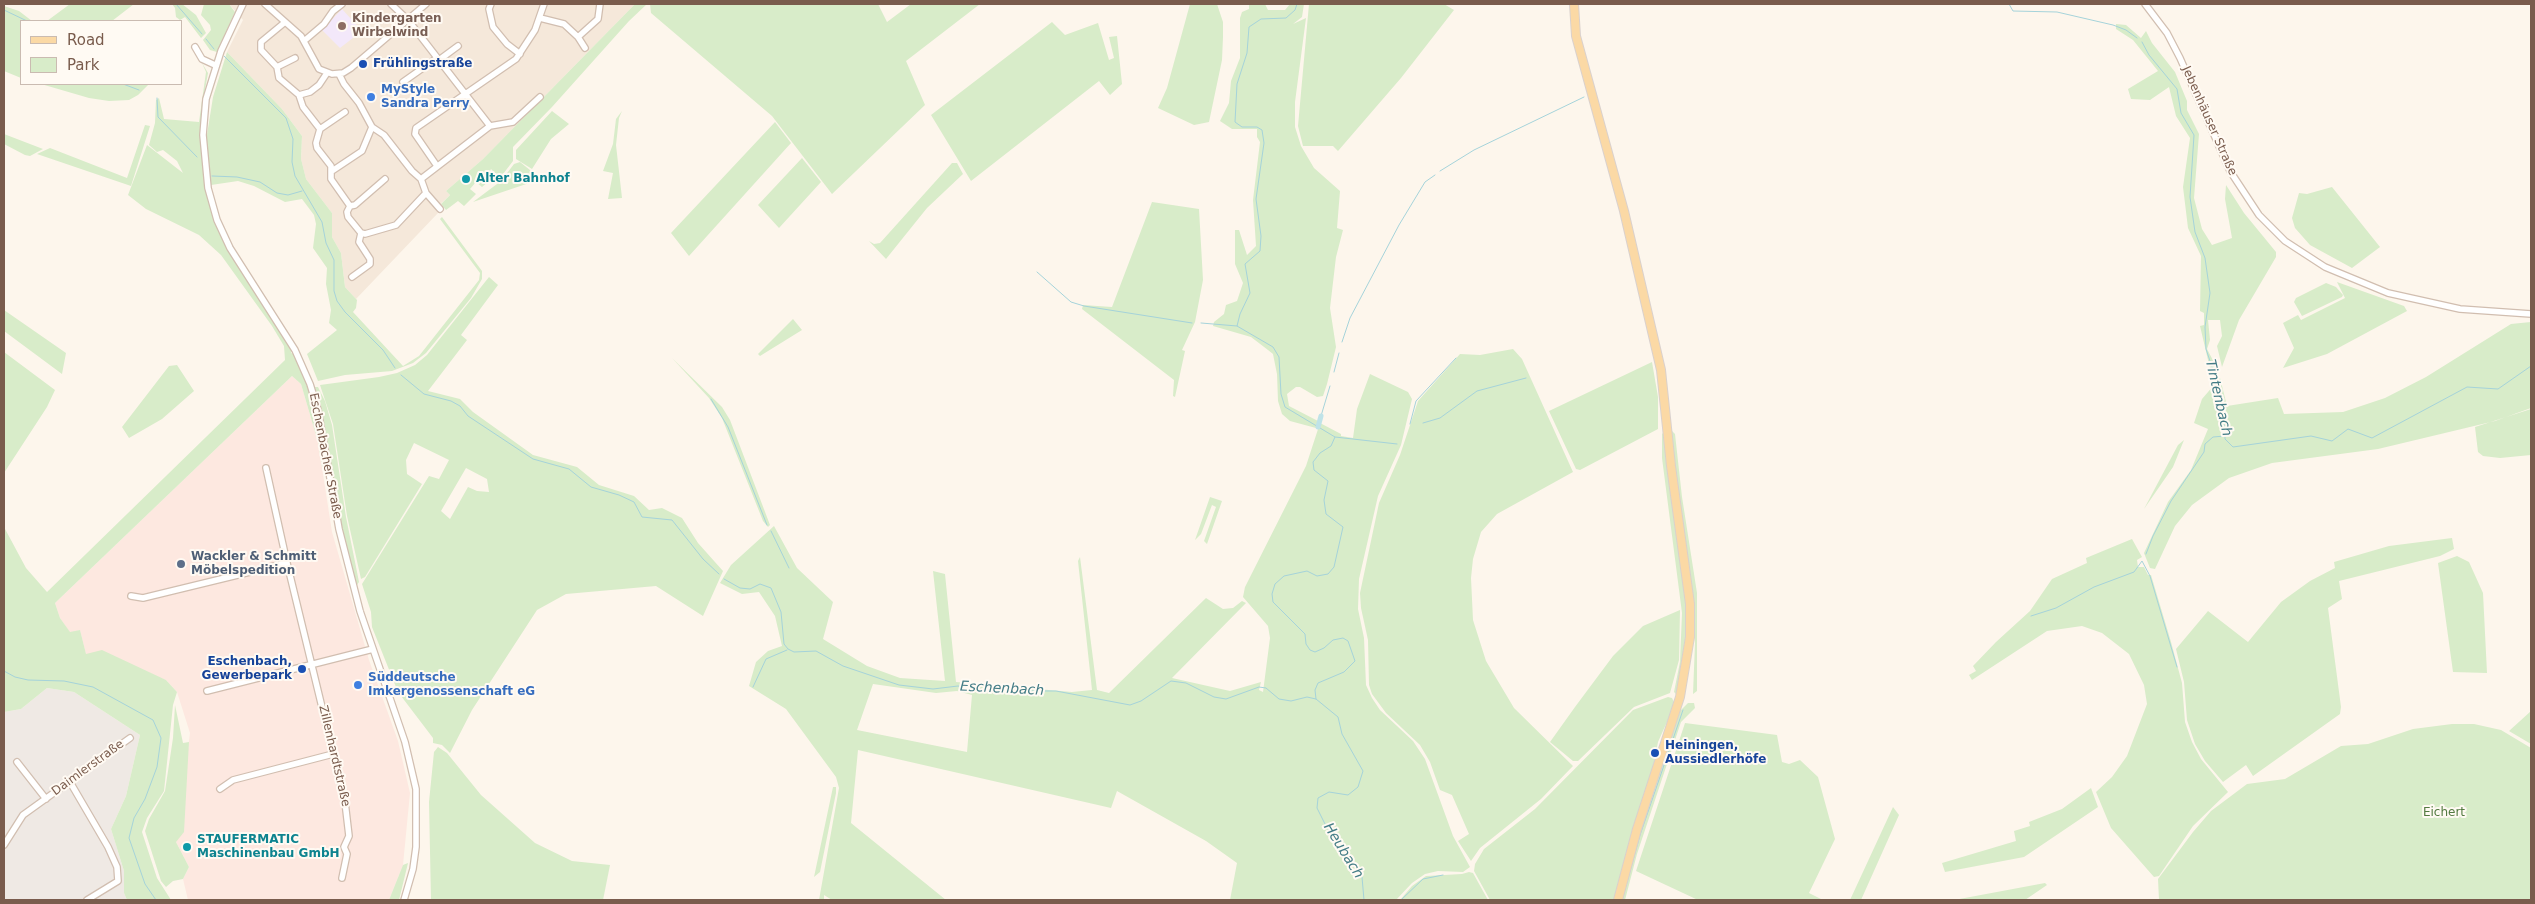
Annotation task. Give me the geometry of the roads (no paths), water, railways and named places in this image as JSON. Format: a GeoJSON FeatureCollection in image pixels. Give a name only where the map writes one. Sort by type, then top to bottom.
{"type":"FeatureCollection","features":[{"type":"Feature","properties":{"kind":"main road"},"geometry":{"type":"LineString","coordinates":[[1574,4],[1576,36],[1624,211],[1661,370],[1671,466],[1690,604],[1689,643],[1680,697],[1634,838],[1618,900]]}},
{"type":"Feature","properties":{"kind":"street","name":"Eschenbacher Straße"},"geometry":{"type":"LineString","coordinates":[[243,4],[215,65],[206,99],[203,135],[208,188],[217,220],[230,248],[288,336],[310,384],[324,441],[339,529],[373,649],[405,742],[416,789],[416,847],[413,869],[404,900]]}},
{"type":"Feature","properties":{"kind":"street"},"geometry":{"type":"LineString","coordinates":[[265,4],[304,41],[316,64],[327,73],[339,74],[351,68],[426,4]]}},
{"type":"Feature","properties":{"kind":"street"},"geometry":{"type":"LineString","coordinates":[[304,41],[324,24],[333,11],[342,4]]}},
{"type":"Feature","properties":{"kind":"street"},"geometry":{"type":"LineString","coordinates":[[392,4],[408,20],[490,126]]}},
{"type":"Feature","properties":{"kind":"street"},"geometry":{"type":"LineString","coordinates":[[491,4],[489,9],[493,27],[503,40],[520,54]]}},
{"type":"Feature","properties":{"kind":"street"},"geometry":{"type":"LineString","coordinates":[[437,166],[415,134],[416,128],[464,93],[499,71],[520,54],[540,18],[544,4]]}},
{"type":"Feature","properties":{"kind":"street"},"geometry":{"type":"LineString","coordinates":[[578,37],[598,19],[600,4]]}},
{"type":"Feature","properties":{"kind":"street","name":"Jebenhäuser Straße"},"geometry":{"type":"LineString","coordinates":[[2145,4],[2167,33],[2180,58],[2230,171],[2259,215],[2285,241],[2325,267],[2388,293],[2460,309],[2531,314]]}},
{"type":"Feature","properties":{"kind":"street"},"geometry":{"type":"LineString","coordinates":[[540,18],[564,24],[578,37],[585,48]]}},
{"type":"Feature","properties":{"kind":"street"},"geometry":{"type":"LineString","coordinates":[[284,23],[261,42],[260,46],[277,67],[279,78],[299,95],[304,107],[320,129]]}},
{"type":"Feature","properties":{"kind":"street"},"geometry":{"type":"LineString","coordinates":[[403,82],[458,46]]}},
{"type":"Feature","properties":{"kind":"street"},"geometry":{"type":"LineString","coordinates":[[195,47],[202,59],[215,65]]}},
{"type":"Feature","properties":{"kind":"street"},"geometry":{"type":"LineString","coordinates":[[277,67],[295,58]]}},
{"type":"Feature","properties":{"kind":"street"},"geometry":{"type":"LineString","coordinates":[[299,95],[310,92],[319,86],[327,73]]}},
{"type":"Feature","properties":{"kind":"street"},"geometry":{"type":"LineString","coordinates":[[339,74],[344,84],[359,102],[372,127],[384,135],[414,174],[421,179],[426,193],[440,209]]}},
{"type":"Feature","properties":{"kind":"street"},"geometry":{"type":"LineString","coordinates":[[421,179],[490,126],[510,123],[540,97]]}},
{"type":"Feature","properties":{"kind":"street"},"geometry":{"type":"LineString","coordinates":[[345,112],[320,129],[316,143],[317,148],[332,171],[331,179],[350,206],[348,217],[361,233]]}},
{"type":"Feature","properties":{"kind":"street"},"geometry":{"type":"LineString","coordinates":[[332,171],[362,151],[372,127]]}},
{"type":"Feature","properties":{"kind":"street"},"geometry":{"type":"LineString","coordinates":[[350,206],[360,201],[385,179]]}},
{"type":"Feature","properties":{"kind":"street"},"geometry":{"type":"LineString","coordinates":[[361,233],[385,230],[396,225],[426,193]]}},
{"type":"Feature","properties":{"kind":"street"},"geometry":{"type":"LineString","coordinates":[[352,277],[370,264],[370,259],[359,242],[361,233]]}},
{"type":"Feature","properties":{"kind":"street","name":"Zillenhardtstraße"},"geometry":{"type":"LineString","coordinates":[[266,468],[345,802],[349,836],[344,847],[347,854],[342,878]]}},
{"type":"Feature","properties":{"kind":"street"},"geometry":{"type":"LineString","coordinates":[[131,596],[143,598],[287,563]]}},
{"type":"Feature","properties":{"kind":"street"},"geometry":{"type":"LineString","coordinates":[[207,691],[373,649]]}},
{"type":"Feature","properties":{"kind":"street","name":"Daimlerstraße"},"geometry":{"type":"LineString","coordinates":[[4,844],[23,815],[130,738]]}},
{"type":"Feature","properties":{"kind":"street"},"geometry":{"type":"LineString","coordinates":[[220,789],[233,780],[333,754]]}},
{"type":"Feature","properties":{"kind":"street","name":"Daimlerstraße"},"geometry":{"type":"LineString","coordinates":[[17,762],[46,799]]}},
{"type":"Feature","properties":{"kind":"street"},"geometry":{"type":"LineString","coordinates":[[70,782],[108,847],[116,867],[118,881],[87,900]]}},
{"type":"Feature","properties":{"kind":"waterway","name":"Eschenbach"},"geometry":{"type":"LineString","coordinates":[[176,4],[202,34]]}},
{"type":"Feature","properties":{"kind":"waterway"},"geometry":{"type":"LineString","coordinates":[[1297,4],[1295,10],[1286,18],[1261,19],[1249,27],[1247,53],[1237,84],[1235,122],[1242,127],[1257,127],[1262,130],[1264,143],[1256,199],[1261,236],[1260,251],[1245,264],[1250,293],[1240,314],[1237,326],[1273,347],[1279,357],[1281,394],[1285,407],[1335,437],[1331,446],[1320,453],[1313,462],[1314,470],[1328,481],[1324,500],[1326,514],[1343,527],[1334,567],[1328,574],[1317,576],[1307,571],[1284,576],[1275,584],[1272,594],[1273,602],[1305,634],[1306,644],[1310,650],[1315,652],[1324,648],[1333,640],[1343,638],[1348,641],[1355,661],[1344,672],[1318,683],[1315,690],[1316,699]]}},
{"type":"Feature","properties":{"kind":"waterway","name":"Tintenbach"},"geometry":{"type":"LineString","coordinates":[[2009,4],[2013,11],[2057,12],[2113,25],[2126,30],[2137,38]]}},
{"type":"Feature","properties":{"kind":"waterway"},"geometry":{"type":"LineString","coordinates":[[4,10],[25,20]]}},
{"type":"Feature","properties":{"kind":"waterway","name":"Eschenbach"},"geometry":{"type":"LineString","coordinates":[[206,39],[214,49]]}},
{"type":"Feature","properties":{"kind":"waterway","name":"Tintenbach"},"geometry":{"type":"LineString","coordinates":[[2142,42],[2149,55],[2177,89],[2181,113],[2194,135],[2190,197],[2195,232],[2205,258],[2210,293],[2205,327],[2206,349],[2213,370],[2218,402],[2225,421],[2225,439],[2233,447],[2311,436],[2332,441],[2348,429],[2372,438],[2467,387],[2498,389],[2531,366]]}},
{"type":"Feature","properties":{"kind":"waterway","name":"Eschenbach"},"geometry":{"type":"LineString","coordinates":[[224,56],[286,118],[293,139],[292,162],[295,176],[322,222],[326,243],[334,260],[334,291],[337,301],[345,312],[383,350],[395,368]]}},
{"type":"Feature","properties":{"kind":"waterway"},"geometry":{"type":"LineString","coordinates":[[126,85],[139,90]]}},
{"type":"Feature","properties":{"kind":"waterway"},"geometry":{"type":"LineString","coordinates":[[1440,171],[1474,150],[1584,97]]}},
{"type":"Feature","properties":{"kind":"waterway"},"geometry":{"type":"LineString","coordinates":[[157,98],[158,117],[197,157]]}},
{"type":"Feature","properties":{"kind":"waterway"},"geometry":{"type":"LineString","coordinates":[[1342,342],[1350,318],[1399,225],[1425,182],[1435,175]]}},
{"type":"Feature","properties":{"kind":"waterway"},"geometry":{"type":"LineString","coordinates":[[212,176],[237,177],[260,182],[277,193],[288,195],[302,191]]}},
{"type":"Feature","properties":{"kind":"waterway"},"geometry":{"type":"LineString","coordinates":[[1037,272],[1071,302],[1084,306],[1192,323]]}},
{"type":"Feature","properties":{"kind":"waterway"},"geometry":{"type":"LineString","coordinates":[[1201,323],[1237,326]]}},
{"type":"Feature","properties":{"kind":"waterway"},"geometry":{"type":"LineString","coordinates":[[1334,372],[1339,353]]}},
{"type":"Feature","properties":{"kind":"waterway"},"geometry":{"type":"LineString","coordinates":[[1410,424],[1416,401],[1456,358]]}},
{"type":"Feature","properties":{"kind":"waterway","name":"Eschenbach"},"geometry":{"type":"LineString","coordinates":[[401,375],[424,394],[451,401],[460,406],[468,416],[533,459],[569,469],[591,487],[619,495],[634,502],[642,517],[672,520],[703,559],[719,574]]}},
{"type":"Feature","properties":{"kind":"waterway"},"geometry":{"type":"LineString","coordinates":[[1423,423],[1440,418],[1477,391],[1526,378]]}},
{"type":"Feature","properties":{"kind":"waterway"},"geometry":{"type":"LineString","coordinates":[[1321,416],[1330,386]]}},
{"type":"Feature","properties":{"kind":"waterway"},"geometry":{"type":"LineString","coordinates":[[711,399],[728,427],[767,525]]}},
{"type":"Feature","properties":{"kind":"waterway"},"geometry":{"type":"LineString","coordinates":[[1318,427],[1321,416]]}},
{"type":"Feature","properties":{"kind":"waterway"},"geometry":{"type":"LineString","coordinates":[[2146,554],[2171,501],[2204,452],[2205,444],[2213,437],[2225,436]]}},
{"type":"Feature","properties":{"kind":"waterway"},"geometry":{"type":"LineString","coordinates":[[1335,437],[1397,444]]}},
{"type":"Feature","properties":{"kind":"waterway"},"geometry":{"type":"LineString","coordinates":[[771,531],[789,568]]}},
{"type":"Feature","properties":{"kind":"waterway"},"geometry":{"type":"LineString","coordinates":[[2031,616],[2056,608],[2094,587],[2134,572],[2142,561],[2150,576],[2177,667]]}},
{"type":"Feature","properties":{"kind":"waterway","name":"Eschenbach"},"geometry":{"type":"LineString","coordinates":[[724,579],[740,588],[750,589],[760,584],[771,588],[781,612],[784,644],[788,649],[794,652],[816,651],[843,666],[899,685],[933,689],[958,686],[994,691],[1056,691],[1130,705],[1141,701],[1171,681],[1186,683],[1214,697],[1226,699],[1259,687],[1266,688],[1279,699],[1291,701],[1307,697],[1316,699],[1338,717],[1342,734],[1363,771],[1358,787],[1348,795],[1329,792],[1318,798],[1317,808],[1327,828],[1350,856],[1362,877],[1364,900]]}},
{"type":"Feature","properties":{"kind":"waterway"},"geometry":{"type":"LineString","coordinates":[[753,687],[766,659],[787,650]]}},
{"type":"Feature","properties":{"kind":"waterway"},"geometry":{"type":"LineString","coordinates":[[4,671],[15,677],[28,680],[64,681],[93,687],[153,720],[161,738],[157,767],[145,799],[134,818],[129,838],[145,884],[156,900]]}},
{"type":"Feature","properties":{"kind":"waterway"},"geometry":{"type":"LineString","coordinates":[[1622,900],[1640,835],[1683,710]]}},
{"type":"Feature","properties":{"kind":"waterway"},"geometry":{"type":"LineString","coordinates":[[1401,900],[1423,879],[1443,875]]}},
{"type":"Feature","properties":{"kind":"place","name":"Kindergarten Wirbelwind"},"geometry":{"type":"Point","coordinates":[342,26]}},
{"type":"Feature","properties":{"kind":"place","name":"Frühlingstraße"},"geometry":{"type":"Point","coordinates":[363,64]}},
{"type":"Feature","properties":{"kind":"place","name":"MyStyle Sandra Perry"},"geometry":{"type":"Point","coordinates":[371,97]}},
{"type":"Feature","properties":{"kind":"place","name":"Alter Bahnhof"},"geometry":{"type":"Point","coordinates":[466,179]}},
{"type":"Feature","properties":{"kind":"place","name":"Wackler & Schmitt Möbelspedition"},"geometry":{"type":"Point","coordinates":[181,564]}},
{"type":"Feature","properties":{"kind":"place","name":"Eschenbach, Gewerbepark"},"geometry":{"type":"Point","coordinates":[302,669]}},
{"type":"Feature","properties":{"kind":"place","name":"Süddeutsche Imkergenossenschaft eG"},"geometry":{"type":"Point","coordinates":[358,685]}},
{"type":"Feature","properties":{"kind":"place","name":"Heiningen, Aussiedlerhöfe"},"geometry":{"type":"Point","coordinates":[1655,753]}},
{"type":"Feature","properties":{"kind":"place","name":"STAUFERMATIC Maschinenbau GmbH"},"geometry":{"type":"Point","coordinates":[187,847]}},
{"type":"Feature","properties":{"kind":"park label","name":"Eichert"},"geometry":{"type":"Point","coordinates":[2444,813]}},
{"type":"Feature","properties":{"kind":"water label","name":"Heubach"},"geometry":{"type":"Point","coordinates":[1343,851]}}]}
